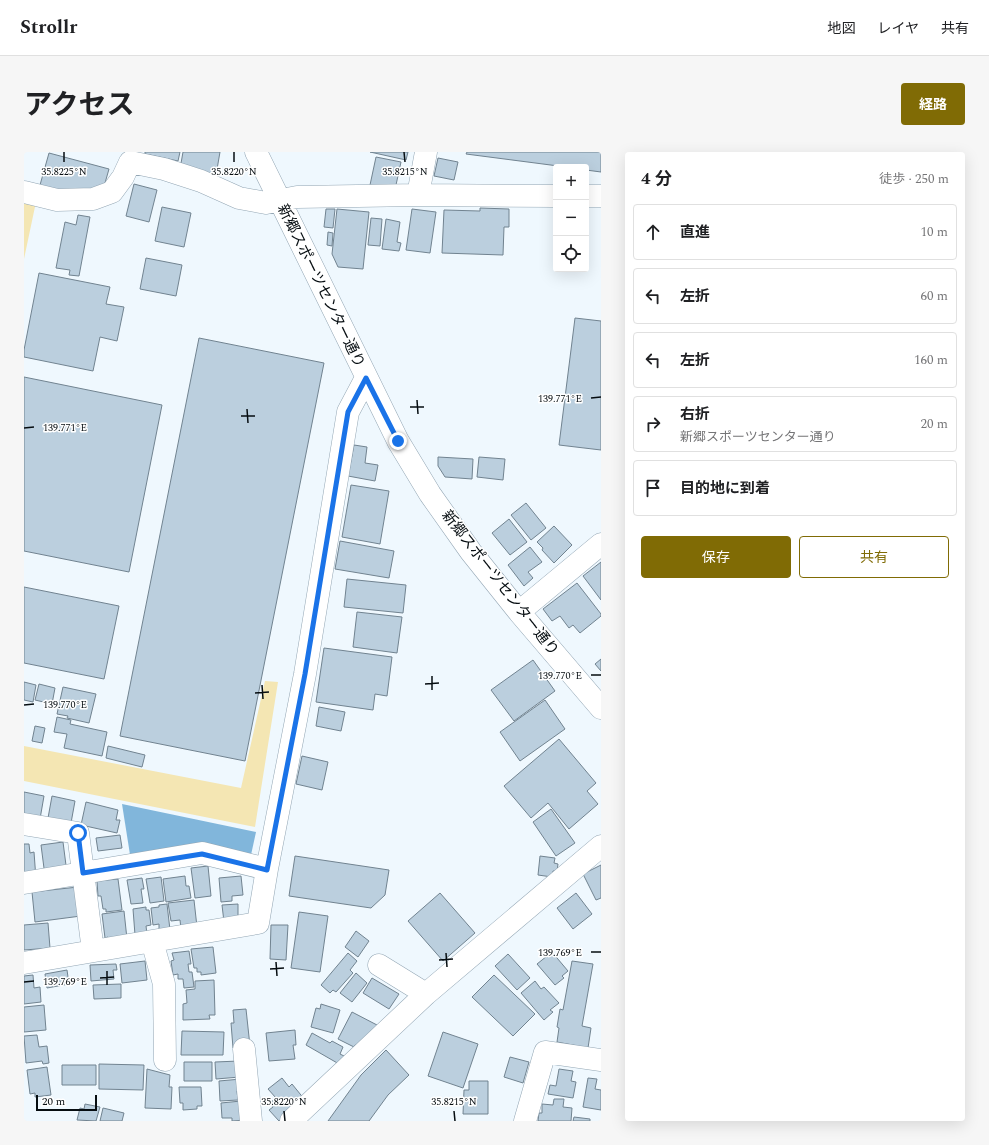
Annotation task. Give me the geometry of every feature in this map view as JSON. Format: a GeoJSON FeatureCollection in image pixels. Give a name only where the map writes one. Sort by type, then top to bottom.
{"type":"FeatureCollection","features":[{"type":"Feature","properties":{"kind":"street","name":"新郷スポーツセンター通り"},"geometry":{"type":"LineString","coordinates":[[256,152],[398,441],[430,494],[471,552],[519,612],[601,708]]}},
{"type":"Feature","properties":{"kind":"street"},"geometry":{"type":"LineString","coordinates":[[418,195],[426,152]]}},
{"type":"Feature","properties":{"kind":"street"},"geometry":{"type":"LineString","coordinates":[[24,192],[57,200],[94,199],[112,192],[123,177],[130,162],[164,169],[201,182],[239,198],[266,203],[297,197],[418,195],[553,196]]}},
{"type":"Feature","properties":{"kind":"street"},"geometry":{"type":"LineString","coordinates":[[589,196],[601,196]]}},
{"type":"Feature","properties":{"kind":"street"},"geometry":{"type":"LineString","coordinates":[[24,963],[258,923],[305,674],[348,412],[366,378]]}},
{"type":"Feature","properties":{"kind":"street"},"geometry":{"type":"LineString","coordinates":[[519,612],[601,544]]}},
{"type":"Feature","properties":{"kind":"street"},"geometry":{"type":"LineString","coordinates":[[24,824],[78,833],[93,951]]}},
{"type":"Feature","properties":{"kind":"street"},"geometry":{"type":"LineString","coordinates":[[291,1121],[426,994],[601,846]]}},
{"type":"Feature","properties":{"kind":"street"},"geometry":{"type":"LineString","coordinates":[[24,883],[202,854],[267,870]]}},
{"type":"Feature","properties":{"kind":"street"},"geometry":{"type":"LineString","coordinates":[[152,941],[164,984],[165,1060]]}},
{"type":"Feature","properties":{"kind":"street"},"geometry":{"type":"LineString","coordinates":[[379,965],[426,994]]}},
{"type":"Feature","properties":{"kind":"street"},"geometry":{"type":"LineString","coordinates":[[244,1049],[251,1121]]}},
{"type":"Feature","properties":{"kind":"street"},"geometry":{"type":"LineString","coordinates":[[525,1121],[546,1052],[601,1060]]}},
{"type":"Feature","properties":{"kind":"shaded area"},"geometry":{"type":"Polygon","coordinates":[[[24,200],[36,202],[24,259],[24,200]]]}},
{"type":"Feature","properties":{"kind":"shaded area"},"geometry":{"type":"Polygon","coordinates":[[[265,681],[278,682],[255,827],[24,781],[24,746],[241,788],[265,681]]]}},
{"type":"Feature","properties":{"kind":"water"},"geometry":{"type":"Polygon","coordinates":[[[122,804],[256,832],[251,855],[131,861],[122,804]]]}},
{"type":"Feature","properties":{"kind":"building"},"geometry":{"type":"Polygon","coordinates":[[[145,152],[180,152],[178,161],[145,154],[145,152]]]}},
{"type":"Feature","properties":{"kind":"building"},"geometry":{"type":"Polygon","coordinates":[[[183,152],[220,152],[216,175],[180,169],[183,152]]]}},
{"type":"Feature","properties":{"kind":"building"},"geometry":{"type":"Polygon","coordinates":[[[370,152],[408,152],[406,160],[370,152]]]}},
{"type":"Feature","properties":{"kind":"building"},"geometry":{"type":"Polygon","coordinates":[[[467,152],[601,152],[601,172],[589,170],[589,164],[553,164],[553,165],[466,154],[467,152]]]}},
{"type":"Feature","properties":{"kind":"building"},"geometry":{"type":"Polygon","coordinates":[[[49,153],[109,169],[103,190],[75,194],[40,185],[49,153]]]}},
{"type":"Feature","properties":{"kind":"building"},"geometry":{"type":"Polygon","coordinates":[[[376,157],[401,162],[396,185],[381,187],[370,185],[376,157]]]}},
{"type":"Feature","properties":{"kind":"building"},"geometry":{"type":"Polygon","coordinates":[[[438,158],[458,162],[454,180],[434,176],[438,158]]]}},
{"type":"Feature","properties":{"kind":"building"},"geometry":{"type":"Polygon","coordinates":[[[134,184],[157,190],[149,222],[126,216],[134,184]]]}},
{"type":"Feature","properties":{"kind":"building"},"geometry":{"type":"Polygon","coordinates":[[[162,207],[191,213],[184,247],[155,241],[162,207]]]}},
{"type":"Feature","properties":{"kind":"building"},"geometry":{"type":"Polygon","coordinates":[[[480,208],[509,209],[509,227],[504,227],[503,255],[442,253],[444,210],[480,211],[480,208]]]}},
{"type":"Feature","properties":{"kind":"building"},"geometry":{"type":"Polygon","coordinates":[[[326,209],[335,209],[333,228],[324,227],[326,209]]]}},
{"type":"Feature","properties":{"kind":"building"},"geometry":{"type":"Polygon","coordinates":[[[337,209],[369,212],[363,269],[338,267],[332,254],[337,209]]]}},
{"type":"Feature","properties":{"kind":"building"},"geometry":{"type":"Polygon","coordinates":[[[412,209],[436,212],[430,253],[406,250],[412,209]]]}},
{"type":"Feature","properties":{"kind":"building"},"geometry":{"type":"Polygon","coordinates":[[[78,215],[90,217],[79,276],[69,275],[70,270],[56,268],[65,222],[76,225],[78,215]]]}},
{"type":"Feature","properties":{"kind":"building"},"geometry":{"type":"Polygon","coordinates":[[[371,218],[382,219],[380,246],[368,245],[371,218]]]}},
{"type":"Feature","properties":{"kind":"building"},"geometry":{"type":"Polygon","coordinates":[[[386,219],[400,222],[397,242],[401,243],[399,251],[382,249],[386,219]]]}},
{"type":"Feature","properties":{"kind":"building"},"geometry":{"type":"Polygon","coordinates":[[[328,232],[333,233],[332,246],[327,245],[328,232]]]}},
{"type":"Feature","properties":{"kind":"building"},"geometry":{"type":"Polygon","coordinates":[[[146,258],[182,265],[176,296],[140,289],[146,258]]]}},
{"type":"Feature","properties":{"kind":"building"},"geometry":{"type":"Polygon","coordinates":[[[39,273],[110,287],[106,304],[124,307],[117,341],[100,337],[93,371],[24,357],[24,350],[39,273]]]}},
{"type":"Feature","properties":{"kind":"building"},"geometry":{"type":"Polygon","coordinates":[[[575,318],[601,321],[601,450],[559,445],[575,318]]]}},
{"type":"Feature","properties":{"kind":"building"},"geometry":{"type":"Polygon","coordinates":[[[199,338],[324,363],[245,761],[120,736],[199,338]]]}},
{"type":"Feature","properties":{"kind":"building"},"geometry":{"type":"Polygon","coordinates":[[[24,377],[162,405],[129,572],[24,551],[24,377]]]}},
{"type":"Feature","properties":{"kind":"building"},"geometry":{"type":"Polygon","coordinates":[[[354,445],[367,447],[365,463],[378,465],[375,481],[348,476],[354,445]]]}},
{"type":"Feature","properties":{"kind":"building"},"geometry":{"type":"Polygon","coordinates":[[[438,457],[473,459],[472,479],[445,477],[438,466],[438,457]]]}},
{"type":"Feature","properties":{"kind":"building"},"geometry":{"type":"Polygon","coordinates":[[[479,457],[505,459],[503,480],[477,477],[479,457]]]}},
{"type":"Feature","properties":{"kind":"building"},"geometry":{"type":"Polygon","coordinates":[[[351,485],[389,491],[380,544],[342,537],[351,485]]]}},
{"type":"Feature","properties":{"kind":"building"},"geometry":{"type":"Polygon","coordinates":[[[526,503],[546,528],[531,540],[511,515],[526,503]]]}},
{"type":"Feature","properties":{"kind":"building"},"geometry":{"type":"Polygon","coordinates":[[[509,519],[527,542],[510,555],[492,533],[509,519]]]}},
{"type":"Feature","properties":{"kind":"building"},"geometry":{"type":"Polygon","coordinates":[[[554,526],[572,545],[554,563],[537,542],[554,526]]]}},
{"type":"Feature","properties":{"kind":"building"},"geometry":{"type":"Polygon","coordinates":[[[340,541],[394,551],[389,578],[335,569],[340,541]]]}},
{"type":"Feature","properties":{"kind":"building"},"geometry":{"type":"Polygon","coordinates":[[[530,547],[542,562],[528,572],[533,578],[524,586],[508,565],[530,547]]]}},
{"type":"Feature","properties":{"kind":"building"},"geometry":{"type":"Polygon","coordinates":[[[601,562],[601,600],[583,576],[601,562]]]}},
{"type":"Feature","properties":{"kind":"building"},"geometry":{"type":"Polygon","coordinates":[[[347,579],[406,585],[403,613],[344,607],[347,579]]]}},
{"type":"Feature","properties":{"kind":"building"},"geometry":{"type":"Polygon","coordinates":[[[577,583],[601,614],[601,616],[580,633],[573,625],[569,628],[560,616],[552,621],[543,609],[577,583]]]}},
{"type":"Feature","properties":{"kind":"building"},"geometry":{"type":"Polygon","coordinates":[[[24,587],[119,606],[104,679],[24,663],[24,587]]]}},
{"type":"Feature","properties":{"kind":"building"},"geometry":{"type":"Polygon","coordinates":[[[357,612],[402,617],[397,653],[353,647],[357,612]]]}},
{"type":"Feature","properties":{"kind":"building"},"geometry":{"type":"Polygon","coordinates":[[[324,648],[392,657],[387,696],[375,694],[373,710],[316,702],[324,648]]]}},
{"type":"Feature","properties":{"kind":"building"},"geometry":{"type":"Polygon","coordinates":[[[601,659],[601,671],[595,664],[601,659]]]}},
{"type":"Feature","properties":{"kind":"building"},"geometry":{"type":"Polygon","coordinates":[[[533,660],[555,691],[514,721],[491,690],[533,660]]]}},
{"type":"Feature","properties":{"kind":"building"},"geometry":{"type":"Polygon","coordinates":[[[24,682],[36,685],[33,702],[24,700],[24,682]]]}},
{"type":"Feature","properties":{"kind":"building"},"geometry":{"type":"Polygon","coordinates":[[[39,684],[55,688],[52,704],[35,700],[39,684]]]}},
{"type":"Feature","properties":{"kind":"building"},"geometry":{"type":"Polygon","coordinates":[[[63,687],[96,694],[89,723],[57,714],[63,687]]]}},
{"type":"Feature","properties":{"kind":"building"},"geometry":{"type":"Polygon","coordinates":[[[545,700],[565,729],[520,761],[500,732],[545,700]]]}},
{"type":"Feature","properties":{"kind":"building"},"geometry":{"type":"Polygon","coordinates":[[[319,707],[345,712],[341,731],[316,726],[319,707]]]}},
{"type":"Feature","properties":{"kind":"building"},"geometry":{"type":"Polygon","coordinates":[[[57,717],[71,720],[70,724],[107,732],[102,756],[64,748],[67,734],[54,732],[57,717]]]}},
{"type":"Feature","properties":{"kind":"building"},"geometry":{"type":"Polygon","coordinates":[[[35,726],[45,728],[42,743],[32,741],[35,726]]]}},
{"type":"Feature","properties":{"kind":"building"},"geometry":{"type":"Polygon","coordinates":[[[559,739],[596,783],[587,791],[598,804],[569,829],[548,803],[531,818],[504,786],[559,739]]]}},
{"type":"Feature","properties":{"kind":"building"},"geometry":{"type":"Polygon","coordinates":[[[108,746],[145,755],[142,767],[106,758],[108,746]]]}},
{"type":"Feature","properties":{"kind":"building"},"geometry":{"type":"Polygon","coordinates":[[[302,756],[328,762],[322,790],[296,784],[302,756]]]}},
{"type":"Feature","properties":{"kind":"building"},"geometry":{"type":"Polygon","coordinates":[[[24,792],[44,796],[40,819],[24,816],[24,792]]]}},
{"type":"Feature","properties":{"kind":"building"},"geometry":{"type":"Polygon","coordinates":[[[52,796],[75,801],[71,823],[48,818],[52,796]]]}},
{"type":"Feature","properties":{"kind":"building"},"geometry":{"type":"Polygon","coordinates":[[[86,802],[118,810],[116,820],[120,820],[117,833],[81,825],[86,802]]]}},
{"type":"Feature","properties":{"kind":"building"},"geometry":{"type":"Polygon","coordinates":[[[551,809],[575,843],[556,856],[533,822],[551,809]]]}},
{"type":"Feature","properties":{"kind":"building"},"geometry":{"type":"Polygon","coordinates":[[[120,835],[122,848],[98,851],[96,838],[120,835]]]}},
{"type":"Feature","properties":{"kind":"building"},"geometry":{"type":"Polygon","coordinates":[[[63,842],[67,873],[45,876],[41,845],[63,842]]]}},
{"type":"Feature","properties":{"kind":"building"},"geometry":{"type":"Polygon","coordinates":[[[24,844],[29,844],[30,853],[34,852],[36,879],[24,879],[24,844]]]}},
{"type":"Feature","properties":{"kind":"building"},"geometry":{"type":"Polygon","coordinates":[[[295,856],[389,870],[385,895],[371,908],[289,896],[295,856]]]}},
{"type":"Feature","properties":{"kind":"building"},"geometry":{"type":"Polygon","coordinates":[[[540,856],[555,858],[554,863],[558,864],[557,871],[553,871],[552,877],[538,875],[540,856]]]}},
{"type":"Feature","properties":{"kind":"building"},"geometry":{"type":"Polygon","coordinates":[[[601,865],[601,898],[596,900],[583,874],[601,865]]]}},
{"type":"Feature","properties":{"kind":"building"},"geometry":{"type":"Polygon","coordinates":[[[208,866],[211,896],[195,898],[191,868],[208,866]]]}},
{"type":"Feature","properties":{"kind":"building"},"geometry":{"type":"Polygon","coordinates":[[[185,876],[186,886],[189,886],[191,898],[166,902],[163,879],[185,876]]]}},
{"type":"Feature","properties":{"kind":"building"},"geometry":{"type":"Polygon","coordinates":[[[241,876],[243,895],[232,896],[232,901],[221,902],[219,878],[241,876]]]}},
{"type":"Feature","properties":{"kind":"building"},"geometry":{"type":"Polygon","coordinates":[[[161,877],[164,901],[150,903],[146,879],[161,877]]]}},
{"type":"Feature","properties":{"kind":"building"},"geometry":{"type":"Polygon","coordinates":[[[142,878],[144,889],[141,889],[143,903],[131,904],[127,880],[142,878]]]}},
{"type":"Feature","properties":{"kind":"building"},"geometry":{"type":"Polygon","coordinates":[[[118,879],[122,910],[106,912],[106,909],[103,909],[101,896],[98,896],[97,881],[118,879]]]}},
{"type":"Feature","properties":{"kind":"building"},"geometry":{"type":"Polygon","coordinates":[[[78,887],[81,916],[35,922],[32,892],[78,887]]]}},
{"type":"Feature","properties":{"kind":"building"},"geometry":{"type":"Polygon","coordinates":[[[440,893],[475,933],[443,961],[408,921],[440,893]]]}},
{"type":"Feature","properties":{"kind":"building"},"geometry":{"type":"Polygon","coordinates":[[[576,893],[592,914],[573,929],[557,908],[576,893]]]}},
{"type":"Feature","properties":{"kind":"building"},"geometry":{"type":"Polygon","coordinates":[[[194,900],[197,927],[181,929],[180,920],[171,921],[168,903],[194,900]]]}},
{"type":"Feature","properties":{"kind":"building"},"geometry":{"type":"Polygon","coordinates":[[[167,904],[170,930],[159,931],[159,924],[153,925],[151,908],[167,904]]]}},
{"type":"Feature","properties":{"kind":"building"},"geometry":{"type":"Polygon","coordinates":[[[238,904],[238,915],[232,921],[224,922],[222,905],[238,904]]]}},
{"type":"Feature","properties":{"kind":"building"},"geometry":{"type":"Polygon","coordinates":[[[146,907],[146,910],[149,910],[151,925],[146,926],[147,934],[135,935],[133,909],[146,907]]]}},
{"type":"Feature","properties":{"kind":"building"},"geometry":{"type":"Polygon","coordinates":[[[124,911],[127,939],[108,942],[108,937],[105,938],[102,914],[124,911]]]}},
{"type":"Feature","properties":{"kind":"building"},"geometry":{"type":"Polygon","coordinates":[[[299,912],[328,916],[320,972],[291,968],[299,912]]]}},
{"type":"Feature","properties":{"kind":"building"},"geometry":{"type":"Polygon","coordinates":[[[48,923],[50,948],[24,950],[24,925],[48,923]]]}},
{"type":"Feature","properties":{"kind":"building"},"geometry":{"type":"Polygon","coordinates":[[[271,925],[288,925],[286,960],[270,959],[271,925]]]}},
{"type":"Feature","properties":{"kind":"building"},"geometry":{"type":"Polygon","coordinates":[[[356,931],[369,941],[358,957],[345,947],[356,931]]]}},
{"type":"Feature","properties":{"kind":"building"},"geometry":{"type":"Polygon","coordinates":[[[213,947],[216,973],[201,975],[201,972],[197,972],[197,968],[194,968],[191,949],[213,947]]]}},
{"type":"Feature","properties":{"kind":"building"},"geometry":{"type":"Polygon","coordinates":[[[189,951],[191,964],[188,964],[189,972],[192,972],[194,987],[184,988],[183,979],[178,979],[178,974],[173,975],[171,961],[174,960],[172,953],[189,951]]]}},
{"type":"Feature","properties":{"kind":"building"},"geometry":{"type":"Polygon","coordinates":[[[552,952],[568,971],[562,976],[564,978],[555,985],[537,964],[552,952]]]}},
{"type":"Feature","properties":{"kind":"building"},"geometry":{"type":"Polygon","coordinates":[[[348,953],[357,961],[350,970],[353,973],[336,992],[333,990],[330,993],[321,985],[348,953]]]}},
{"type":"Feature","properties":{"kind":"building"},"geometry":{"type":"Polygon","coordinates":[[[508,954],[530,978],[517,990],[495,966],[508,954]]]}},
{"type":"Feature","properties":{"kind":"building"},"geometry":{"type":"Polygon","coordinates":[[[145,961],[147,980],[122,983],[120,964],[145,961]]]}},
{"type":"Feature","properties":{"kind":"building"},"geometry":{"type":"Polygon","coordinates":[[[572,961],[593,964],[582,1026],[591,1028],[588,1048],[557,1042],[559,1028],[557,1027],[560,1009],[563,1010],[572,961]]]}},
{"type":"Feature","properties":{"kind":"building"},"geometry":{"type":"Polygon","coordinates":[[[116,964],[117,970],[113,970],[114,979],[91,981],[90,965],[116,964]]]}},
{"type":"Feature","properties":{"kind":"building"},"geometry":{"type":"Polygon","coordinates":[[[67,970],[69,984],[47,988],[45,974],[67,970]]]}},
{"type":"Feature","properties":{"kind":"building"},"geometry":{"type":"Polygon","coordinates":[[[356,973],[367,983],[352,1002],[340,993],[356,973]]]}},
{"type":"Feature","properties":{"kind":"building"},"geometry":{"type":"Polygon","coordinates":[[[33,975],[34,988],[40,987],[41,1002],[24,1004],[24,976],[33,975]]]}},
{"type":"Feature","properties":{"kind":"building"},"geometry":{"type":"Polygon","coordinates":[[[494,975],[535,1014],[513,1036],[472,997],[494,975]]]}},
{"type":"Feature","properties":{"kind":"building"},"geometry":{"type":"Polygon","coordinates":[[[372,978],[399,994],[389,1009],[363,993],[372,978]]]}},
{"type":"Feature","properties":{"kind":"building"},"geometry":{"type":"Polygon","coordinates":[[[214,980],[215,1015],[209,1015],[210,1019],[183,1020],[183,1004],[187,1003],[186,990],[195,989],[195,981],[214,980]]]}},
{"type":"Feature","properties":{"kind":"building"},"geometry":{"type":"Polygon","coordinates":[[[535,981],[541,989],[544,987],[559,1003],[550,1010],[553,1012],[544,1020],[521,993],[535,981]]]}},
{"type":"Feature","properties":{"kind":"building"},"geometry":{"type":"Polygon","coordinates":[[[121,984],[121,998],[94,999],[93,985],[121,984]]]}},
{"type":"Feature","properties":{"kind":"building"},"geometry":{"type":"Polygon","coordinates":[[[321,1004],[340,1010],[333,1033],[311,1027],[316,1008],[320,1009],[321,1004]]]}},
{"type":"Feature","properties":{"kind":"building"},"geometry":{"type":"Polygon","coordinates":[[[44,1005],[46,1030],[24,1032],[24,1007],[44,1005]]]}},
{"type":"Feature","properties":{"kind":"building"},"geometry":{"type":"Polygon","coordinates":[[[246,1009],[250,1046],[233,1048],[231,1023],[234,1023],[233,1010],[246,1009]]]}},
{"type":"Feature","properties":{"kind":"building"},"geometry":{"type":"Polygon","coordinates":[[[352,1012],[377,1025],[368,1042],[362,1048],[355,1045],[354,1047],[338,1039],[352,1012]]]}},
{"type":"Feature","properties":{"kind":"building"},"geometry":{"type":"Polygon","coordinates":[[[295,1030],[296,1045],[293,1045],[295,1059],[269,1061],[266,1033],[295,1030]]]}},
{"type":"Feature","properties":{"kind":"building"},"geometry":{"type":"Polygon","coordinates":[[[182,1031],[224,1032],[223,1055],[181,1055],[182,1031]]]}},
{"type":"Feature","properties":{"kind":"building"},"geometry":{"type":"Polygon","coordinates":[[[443,1032],[478,1044],[463,1088],[428,1076],[443,1032]]]}},
{"type":"Feature","properties":{"kind":"building"},"geometry":{"type":"Polygon","coordinates":[[[312,1033],[330,1043],[332,1041],[343,1047],[340,1054],[344,1056],[339,1064],[306,1045],[312,1033]]]}},
{"type":"Feature","properties":{"kind":"building"},"geometry":{"type":"Polygon","coordinates":[[[37,1035],[39,1047],[47,1046],[49,1063],[43,1064],[42,1061],[26,1063],[24,1036],[37,1035]]]}},
{"type":"Feature","properties":{"kind":"building"},"geometry":{"type":"Polygon","coordinates":[[[386,1050],[409,1075],[388,1095],[369,1121],[328,1121],[361,1075],[386,1050]]]}},
{"type":"Feature","properties":{"kind":"building"},"geometry":{"type":"Polygon","coordinates":[[[510,1057],[529,1062],[523,1083],[504,1077],[510,1057]]]}},
{"type":"Feature","properties":{"kind":"building"},"geometry":{"type":"Polygon","coordinates":[[[239,1061],[240,1077],[216,1079],[215,1062],[239,1061]]]}},
{"type":"Feature","properties":{"kind":"building"},"geometry":{"type":"Polygon","coordinates":[[[184,1062],[212,1062],[212,1081],[184,1081],[184,1062]]]}},
{"type":"Feature","properties":{"kind":"building"},"geometry":{"type":"Polygon","coordinates":[[[99,1064],[144,1065],[143,1090],[99,1089],[99,1064]]]}},
{"type":"Feature","properties":{"kind":"building"},"geometry":{"type":"Polygon","coordinates":[[[62,1065],[96,1065],[96,1085],[62,1085],[62,1065]]]}},
{"type":"Feature","properties":{"kind":"building"},"geometry":{"type":"Polygon","coordinates":[[[47,1067],[51,1095],[35,1097],[35,1093],[30,1094],[27,1070],[47,1067]]]}},
{"type":"Feature","properties":{"kind":"building"},"geometry":{"type":"Polygon","coordinates":[[[147,1069],[170,1075],[169,1087],[172,1087],[171,1109],[145,1108],[147,1069]]]}},
{"type":"Feature","properties":{"kind":"building"},"geometry":{"type":"Polygon","coordinates":[[[559,1069],[573,1071],[571,1081],[576,1082],[573,1098],[548,1094],[550,1085],[556,1086],[559,1069]]]}},
{"type":"Feature","properties":{"kind":"building"},"geometry":{"type":"Polygon","coordinates":[[[282,1078],[289,1087],[292,1084],[305,1100],[279,1121],[269,1110],[273,1107],[270,1103],[276,1098],[268,1089],[282,1078]]]}},
{"type":"Feature","properties":{"kind":"building"},"geometry":{"type":"Polygon","coordinates":[[[588,1078],[597,1079],[595,1089],[601,1090],[601,1110],[583,1107],[588,1078]]]}},
{"type":"Feature","properties":{"kind":"building"},"geometry":{"type":"Polygon","coordinates":[[[241,1079],[242,1091],[237,1091],[238,1100],[220,1101],[219,1081],[241,1079]]]}},
{"type":"Feature","properties":{"kind":"building"},"geometry":{"type":"Polygon","coordinates":[[[469,1081],[488,1081],[488,1114],[463,1114],[464,1090],[469,1090],[469,1081]]]}},
{"type":"Feature","properties":{"kind":"building"},"geometry":{"type":"Polygon","coordinates":[[[179,1087],[201,1087],[202,1106],[197,1106],[197,1109],[183,1110],[183,1103],[180,1103],[179,1087]]]}},
{"type":"Feature","properties":{"kind":"building"},"geometry":{"type":"Polygon","coordinates":[[[554,1099],[564,1099],[563,1107],[572,1108],[571,1121],[538,1121],[539,1113],[542,1113],[542,1104],[553,1105],[554,1099]]]}},
{"type":"Feature","properties":{"kind":"building"},"geometry":{"type":"Polygon","coordinates":[[[241,1101],[248,1120],[232,1121],[232,1118],[222,1118],[221,1103],[241,1101]]]}},
{"type":"Feature","properties":{"kind":"building"},"geometry":{"type":"Polygon","coordinates":[[[85,1104],[100,1107],[96,1121],[77,1120],[80,1108],[84,1109],[85,1104]]]}},
{"type":"Feature","properties":{"kind":"building"},"geometry":{"type":"Polygon","coordinates":[[[103,1108],[124,1113],[122,1121],[100,1121],[103,1108]]]}},
{"type":"Feature","properties":{"kind":"building"},"geometry":{"type":"Polygon","coordinates":[[[574,1117],[590,1119],[590,1121],[573,1121],[574,1117]]]}},
{"type":"Feature","properties":{"kind":"route"},"geometry":{"type":"LineString","coordinates":[[78,833],[83,873],[202,854],[267,870],[305,674],[348,412],[366,378],[398,441]]}}]}
